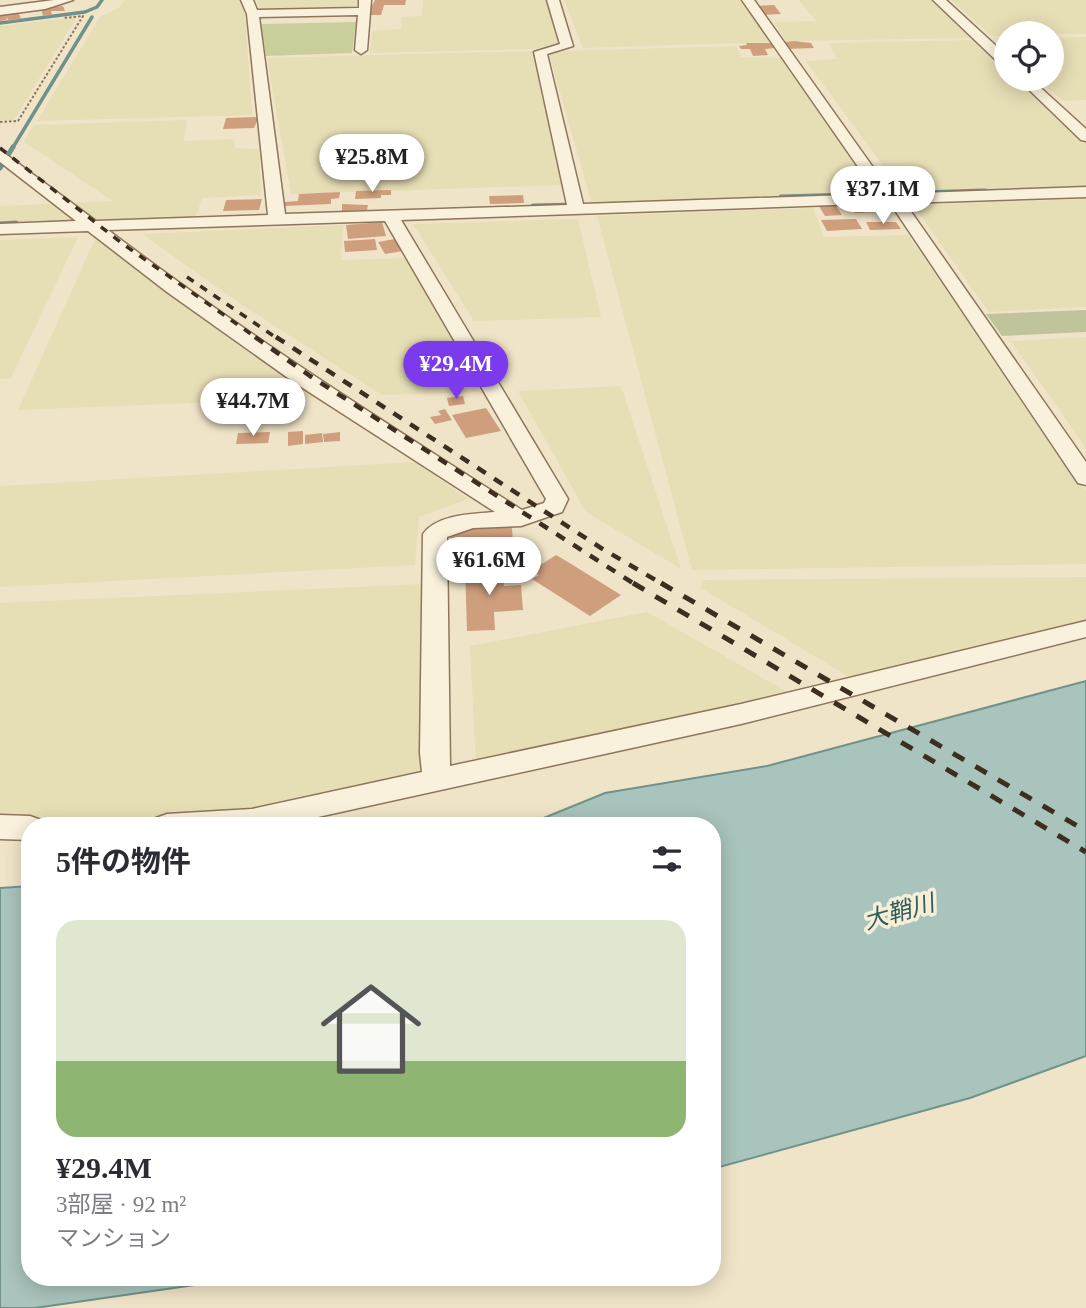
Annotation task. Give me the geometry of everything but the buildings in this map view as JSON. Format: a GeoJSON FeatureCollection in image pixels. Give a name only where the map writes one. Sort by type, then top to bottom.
{"type":"FeatureCollection","features":[{"type":"Feature","properties":{"kind":"street"},"geometry":{"type":"LineString","coordinates":[[0,11],[46,6],[67,0]]}},
{"type":"Feature","properties":{"kind":"street"},"geometry":{"type":"LineString","coordinates":[[247,0],[253,14],[277,217]]}},
{"type":"Feature","properties":{"kind":"street"},"geometry":{"type":"LineString","coordinates":[[553,0],[567,46],[540,52],[576,206]]}},
{"type":"Feature","properties":{"kind":"street"},"geometry":{"type":"LineString","coordinates":[[748,0],[1086,478]]}},
{"type":"Feature","properties":{"kind":"street"},"geometry":{"type":"LineString","coordinates":[[939,0],[994,51]]}},
{"type":"Feature","properties":{"kind":"street"},"geometry":{"type":"LineString","coordinates":[[253,14],[365,6],[361,50]]}},
{"type":"Feature","properties":{"kind":"street"},"geometry":{"type":"LineString","coordinates":[[1037,91],[1086,137]]}},
{"type":"Feature","properties":{"kind":"street"},"geometry":{"type":"LineString","coordinates":[[5,160],[302,379],[521,519]]}},
{"type":"Feature","properties":{"kind":"street"},"geometry":{"type":"LineString","coordinates":[[0,229],[89,223],[390,216],[576,206],[1086,192]]}},
{"type":"Feature","properties":{"kind":"street"},"geometry":{"type":"LineString","coordinates":[[390,216],[557,499],[554,508],[541,515],[450,524],[435,534],[434,753],[438,779]]}},
{"type":"Feature","properties":{"kind":"street"},"geometry":{"type":"LineString","coordinates":[[266,817],[741,714],[1086,629]]}},
{"type":"Feature","properties":{"kind":"street"},"geometry":{"type":"LineString","coordinates":[[0,827],[21,828]]}},
{"type":"Feature","properties":{"kind":"path"},"geometry":{"type":"LineString","coordinates":[[0,122],[18,121],[83,16],[55,19]]}},
{"type":"Feature","properties":{"kind":"shaded area"},"geometry":{"type":"Polygon","coordinates":[[[124,0],[240,0],[245,15],[252,115],[37,121],[100,17],[120,7],[124,0]]]}},
{"type":"Feature","properties":{"kind":"shaded area"},"geometry":{"type":"Polygon","coordinates":[[[257,0],[360,0],[360,10],[261,13],[257,0]]]}},
{"type":"Feature","properties":{"kind":"shaded area"},"geometry":{"type":"Polygon","coordinates":[[[423,0],[546,0],[559,44],[535,49],[370,53],[372,31],[401,29],[402,17],[422,16],[423,0]]]}},
{"type":"Feature","properties":{"kind":"shaded area"},"geometry":{"type":"Polygon","coordinates":[[[564,0],[743,0],[773,42],[583,48],[564,0]]]}},
{"type":"Feature","properties":{"kind":"shaded area"},"geometry":{"type":"Polygon","coordinates":[[[799,0],[933,0],[972,38],[786,41],[774,22],[816,21],[799,0]]]}},
{"type":"Feature","properties":{"kind":"shaded area"},"geometry":{"type":"Polygon","coordinates":[[[951,0],[1086,0],[1086,34],[1064,34],[1064,21],[994,21],[994,36],[951,0]]]}},
{"type":"Feature","properties":{"kind":"shaded area"},"geometry":{"type":"Polygon","coordinates":[[[77,17],[14,120],[0,120],[0,26],[77,17]]]}},
{"type":"Feature","properties":{"kind":"shaded area"},"geometry":{"type":"Polygon","coordinates":[[[1086,37],[1086,100],[1063,101],[1051,91],[1064,91],[1064,38],[1086,37]]]}},
{"type":"Feature","properties":{"kind":"shaded area"},"geometry":{"type":"Polygon","coordinates":[[[976,40],[994,57],[994,91],[1031,91],[1086,141],[1086,189],[934,193],[928,186],[899,187],[806,61],[837,59],[829,43],[976,40]]]}},
{"type":"Feature","properties":{"kind":"shaded area"},"geometry":{"type":"Polygon","coordinates":[[[736,46],[741,57],[785,58],[879,194],[592,204],[549,54],[558,51],[736,46]]]}},
{"type":"Feature","properties":{"kind":"shaded area"},"geometry":{"type":"Polygon","coordinates":[[[533,51],[567,185],[291,194],[267,58],[533,51]]]}},
{"type":"Feature","properties":{"kind":"shaded area"},"geometry":{"type":"Polygon","coordinates":[[[187,120],[184,141],[234,139],[235,148],[259,149],[261,195],[202,198],[196,217],[0,223],[0,206],[113,201],[24,142],[34,125],[187,120]]]}},
{"type":"Feature","properties":{"kind":"shaded area"},"geometry":{"type":"Polygon","coordinates":[[[1086,199],[1086,307],[989,312],[913,205],[1086,199]]]}},
{"type":"Feature","properties":{"kind":"shaded area"},"geometry":{"type":"Polygon","coordinates":[[[813,208],[824,237],[908,235],[1086,492],[1086,564],[692,570],[597,216],[813,208]]]}},
{"type":"Feature","properties":{"kind":"shaded area"},"geometry":{"type":"Polygon","coordinates":[[[578,219],[601,317],[474,321],[413,224],[578,219]]]}},
{"type":"Feature","properties":{"kind":"shaded area"},"geometry":{"type":"Polygon","coordinates":[[[343,225],[341,260],[406,258],[480,392],[382,395],[241,304],[142,234],[343,225]]]}},
{"type":"Feature","properties":{"kind":"shaded area"},"geometry":{"type":"Polygon","coordinates":[[[78,237],[11,378],[0,379],[0,240],[78,237]]]}},
{"type":"Feature","properties":{"kind":"shaded area"},"geometry":{"type":"Polygon","coordinates":[[[95,239],[320,398],[18,410],[95,239]]]}},
{"type":"Feature","properties":{"kind":"shaded area"},"geometry":{"type":"Polygon","coordinates":[[[1086,337],[1086,448],[1011,341],[1086,337]]]}},
{"type":"Feature","properties":{"kind":"shaded area"},"geometry":{"type":"Polygon","coordinates":[[[621,386],[681,569],[586,512],[518,391],[621,386]]]}},
{"type":"Feature","properties":{"kind":"shaded area"},"geometry":{"type":"Polygon","coordinates":[[[415,462],[468,499],[419,517],[415,565],[0,587],[0,486],[415,462]]]}},
{"type":"Feature","properties":{"kind":"shaded area"},"geometry":{"type":"Polygon","coordinates":[[[1086,577],[1086,620],[851,678],[701,588],[702,580],[1086,577]]]}},
{"type":"Feature","properties":{"kind":"shaded area"},"geometry":{"type":"Polygon","coordinates":[[[424,584],[425,779],[250,810],[148,817],[0,815],[0,603],[424,584]]]}},
{"type":"Feature","properties":{"kind":"shaded area"},"geometry":{"type":"Polygon","coordinates":[[[647,612],[787,692],[476,766],[470,646],[647,612]]]}},
{"type":"Feature","properties":{"kind":"green space"},"geometry":{"type":"Polygon","coordinates":[[[356,22],[352,53],[266,56],[261,24],[356,22]]]}},
{"type":"Feature","properties":{"kind":"green space"},"geometry":{"type":"Polygon","coordinates":[[[1086,310],[1086,332],[1002,336],[986,314],[1086,310]]]}},
{"type":"Feature","properties":{"kind":"water","name":"大鞘川"},"geometry":{"type":"Polygon","coordinates":[[[1086,681],[1086,1056],[970,1098],[721,1167],[721,817],[546,817],[605,793],[767,766],[1086,681]]]}},
{"type":"Feature","properties":{"kind":"water"},"geometry":{"type":"Polygon","coordinates":[[[21,887],[21,1286],[188,1286],[35,1308],[0,1308],[0,888],[21,887]]]}},
{"type":"Feature","properties":{"kind":"waterway"},"geometry":{"type":"LineString","coordinates":[[0,23],[85,12],[97,7],[102,0]]}},
{"type":"Feature","properties":{"kind":"waterway"},"geometry":{"type":"LineString","coordinates":[[12,149],[92,17]]}},
{"type":"Feature","properties":{"kind":"waterway"},"geometry":{"type":"LineString","coordinates":[[0,168],[13,147]]}},
{"type":"Feature","properties":{"kind":"waterway"},"geometry":{"type":"LineString","coordinates":[[781,197],[985,191]]}},
{"type":"Feature","properties":{"kind":"waterway"},"geometry":{"type":"LineString","coordinates":[[533,206],[576,205]]}},
{"type":"Feature","properties":{"kind":"waterway"},"geometry":{"type":"LineString","coordinates":[[0,224],[16,223]]}},
{"type":"Feature","properties":{"kind":"railway"},"geometry":{"type":"LineString","coordinates":[[0,148],[123,244],[258,339]]}},
{"type":"Feature","properties":{"kind":"railway"},"geometry":{"type":"LineString","coordinates":[[187,277],[278,339]]}},
{"type":"Feature","properties":{"kind":"railway"},"geometry":{"type":"LineString","coordinates":[[255,337],[310,376],[636,585]]}},
{"type":"Feature","properties":{"kind":"railway"},"geometry":{"type":"LineString","coordinates":[[276,337],[601,548],[664,585]]}},
{"type":"Feature","properties":{"kind":"railway"},"geometry":{"type":"LineString","coordinates":[[633,583],[1086,852]]}},
{"type":"Feature","properties":{"kind":"railway"},"geometry":{"type":"LineString","coordinates":[[661,583],[1086,831]]}}]}
